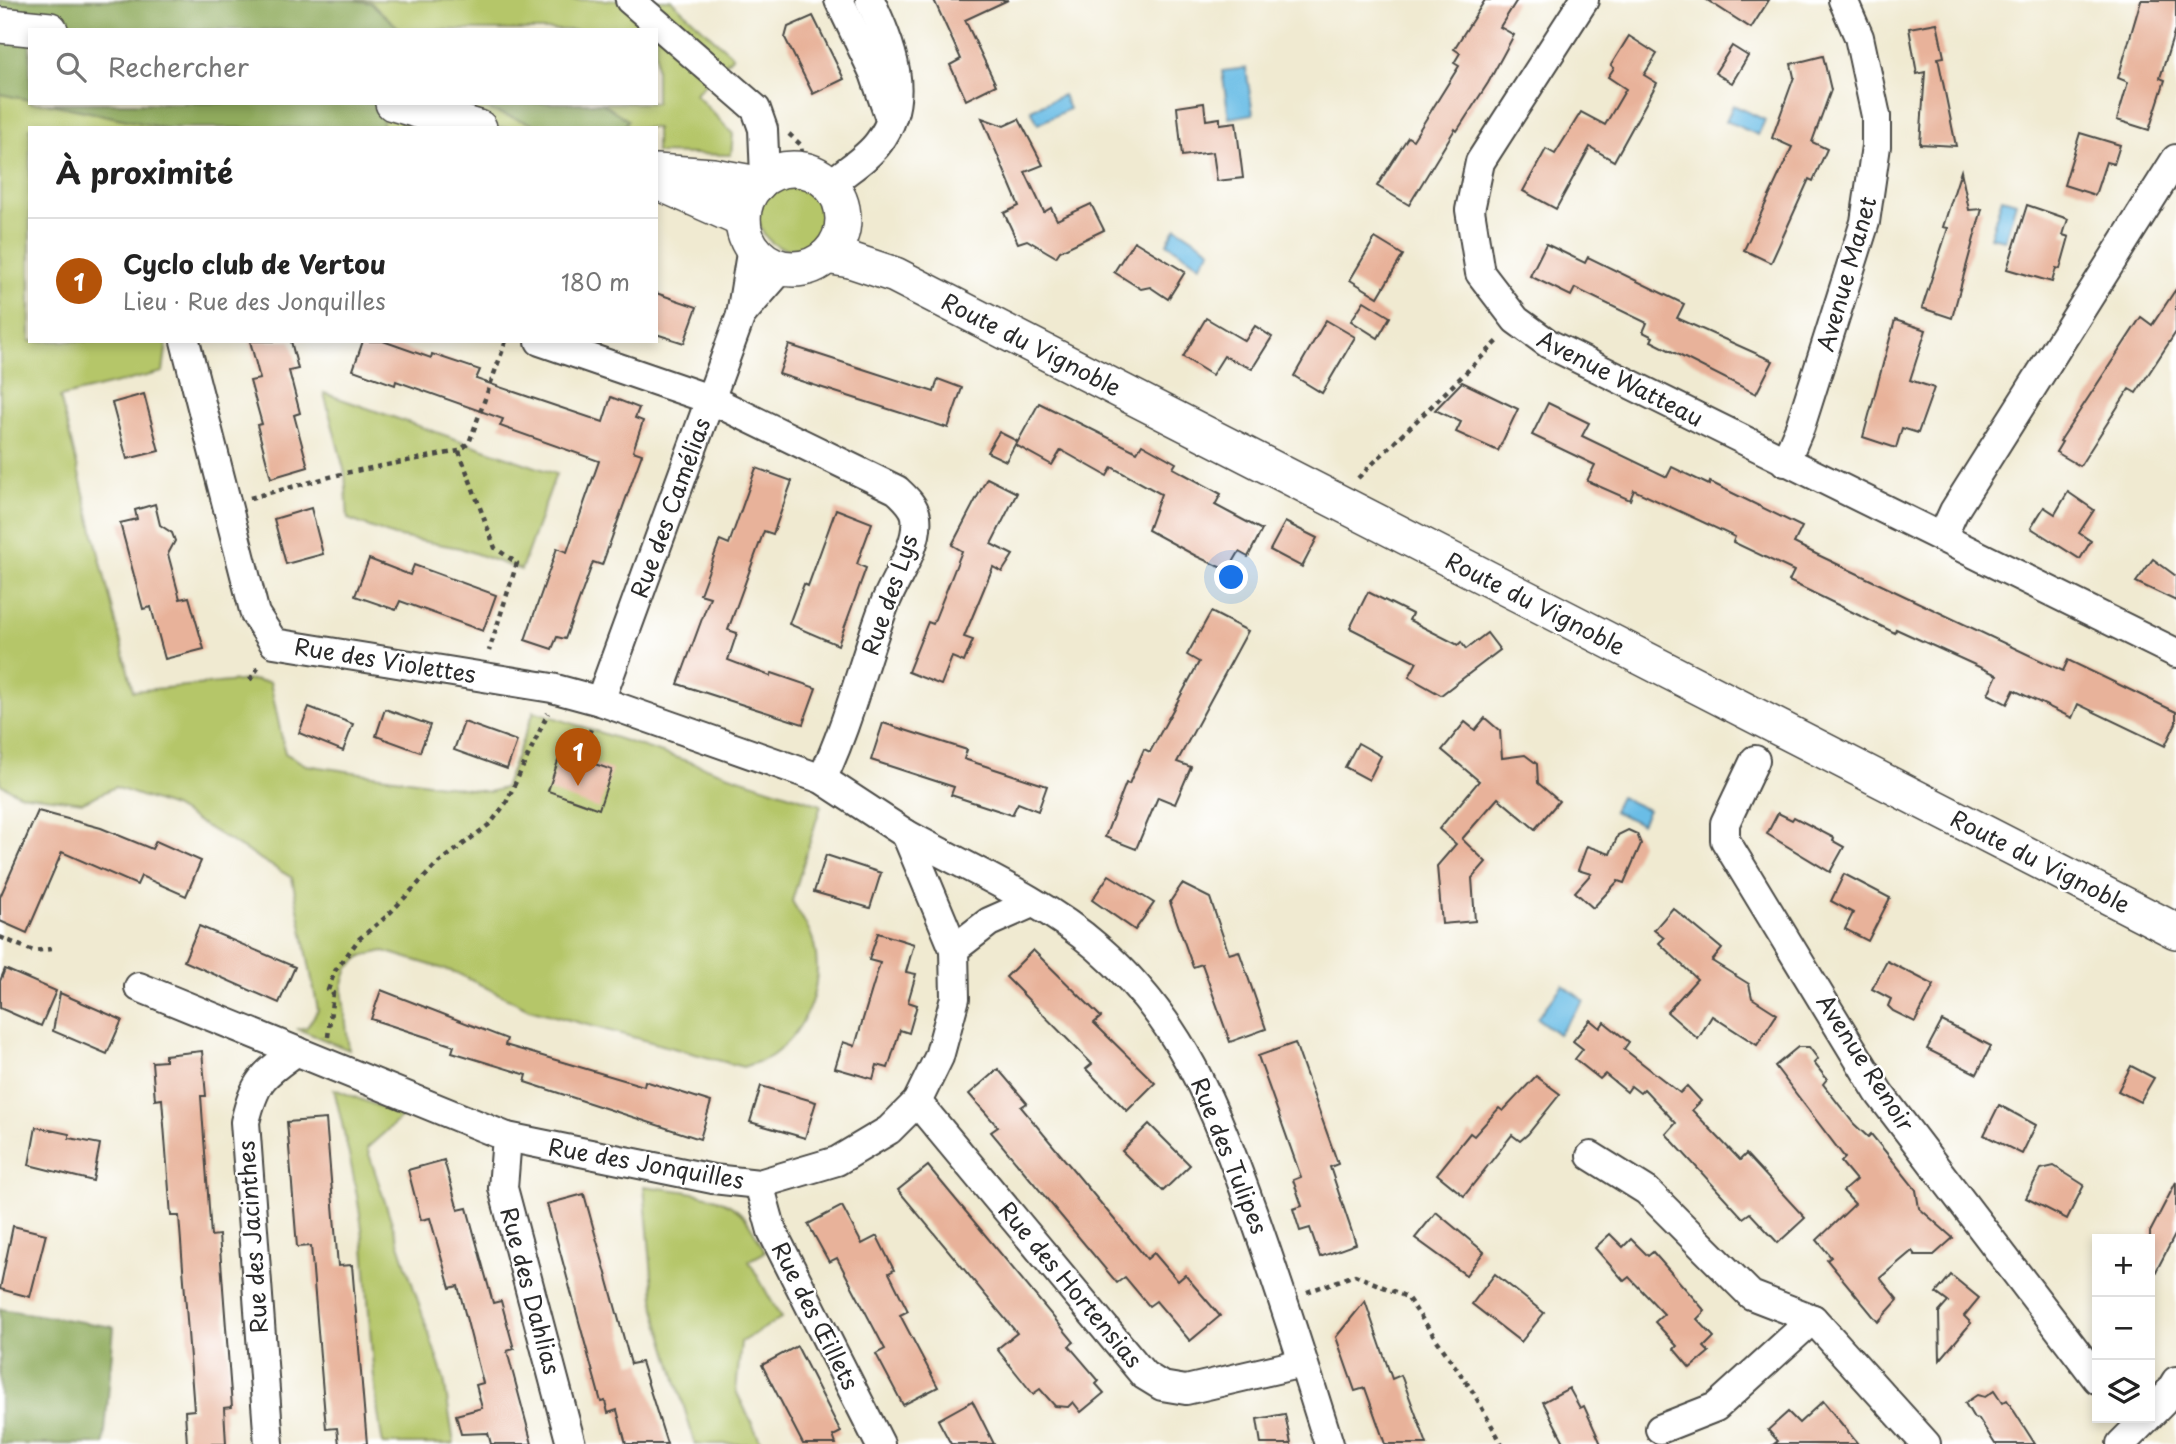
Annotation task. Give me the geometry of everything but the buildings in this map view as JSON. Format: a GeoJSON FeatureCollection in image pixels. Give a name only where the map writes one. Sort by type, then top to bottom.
{"type":"FeatureCollection","features":[{"type":"Feature","properties":{"kind":"street"},"geometry":{"type":"LineString","coordinates":[[630,0],[756,109],[763,130],[761,180]]}},
{"type":"Feature","properties":{"kind":"street"},"geometry":{"type":"LineString","coordinates":[[839,0],[874,73],[891,121]]}},
{"type":"Feature","properties":{"kind":"street"},"geometry":{"type":"LineString","coordinates":[[837,199],[804,170],[775,171],[761,180],[745,207],[748,234],[765,261],[782,268],[806,268],[827,256],[840,237],[837,199],[879,143],[891,121],[899,81],[888,38],[870,0]]}},
{"type":"Feature","properties":{"kind":"street","name":"Avenue Watteau"},"geometry":{"type":"LineString","coordinates":[[1584,0],[1480,162],[1470,210],[1480,273],[1516,320],[1549,344],[2176,653]]}},
{"type":"Feature","properties":{"kind":"street","name":"Avenue Manet"},"geometry":{"type":"LineString","coordinates":[[1784,462],[1800,427],[1872,192],[1876,116],[1859,37],[1843,0]]}},
{"type":"Feature","properties":{"kind":"street"},"geometry":{"type":"LineString","coordinates":[[0,25],[30,28]]}},
{"type":"Feature","properties":{"kind":"street"},"geometry":{"type":"LineString","coordinates":[[400,105],[471,126]]}},
{"type":"Feature","properties":{"kind":"street"},"geometry":{"type":"LineString","coordinates":[[1942,537],[1954,511],[2176,159]]}},
{"type":"Feature","properties":{"kind":"street"},"geometry":{"type":"LineString","coordinates":[[658,172],[761,180]]}},
{"type":"Feature","properties":{"kind":"street"},"geometry":{"type":"LineString","coordinates":[[658,183],[748,234]]}},
{"type":"Feature","properties":{"kind":"street","name":"Route du Vignoble"},"geometry":{"type":"LineString","coordinates":[[837,199],[895,275]]}},
{"type":"Feature","properties":{"kind":"street","name":"Rue des Camélias"},"geometry":{"type":"LineString","coordinates":[[600,701],[741,315],[748,234]]}},
{"type":"Feature","properties":{"kind":"street","name":"Route du Vignoble"},"geometry":{"type":"LineString","coordinates":[[827,256],[850,260],[895,275],[2176,932]]}},
{"type":"Feature","properties":{"kind":"street","name":"Rue des Camélias"},"geometry":{"type":"LineString","coordinates":[[741,315],[782,268]]}},
{"type":"Feature","properties":{"kind":"street","name":"Rue des Violettes"},"geometry":{"type":"LineString","coordinates":[[187,343],[255,614],[274,643],[486,676],[552,688],[600,701]]}},
{"type":"Feature","properties":{"kind":"street"},"geometry":{"type":"LineString","coordinates":[[546,343],[712,400]]}},
{"type":"Feature","properties":{"kind":"street","name":"Rue des Lys"},"geometry":{"type":"LineString","coordinates":[[712,400],[897,490],[910,503],[916,515],[914,537],[884,606],[842,738],[822,779]]}},
{"type":"Feature","properties":{"kind":"street"},"geometry":{"type":"LineString","coordinates":[[600,701],[822,779],[906,834]]}},
{"type":"Feature","properties":{"kind":"street","name":"Avenue Renoir"},"geometry":{"type":"LineString","coordinates":[[1755,760],[1725,823],[1725,840],[1879,1093],[2092,1373]]}},
{"type":"Feature","properties":{"kind":"street","name":"Rue des Jonquilles"},"geometry":{"type":"LineString","coordinates":[[139,987],[507,1138],[713,1179],[759,1184],[837,1161],[889,1130],[917,1102],[939,1058],[955,998],[954,949],[906,834]]}},
{"type":"Feature","properties":{"kind":"street","name":"Rue des Tulipes"},"geometry":{"type":"LineString","coordinates":[[906,834],[1032,903],[1096,946],[1141,990],[1178,1038],[1215,1110],[1284,1299],[1329,1444]]}},
{"type":"Feature","properties":{"kind":"street"},"geometry":{"type":"LineString","coordinates":[[954,949],[989,922],[1032,903]]}},
{"type":"Feature","properties":{"kind":"street","name":"Rue des Jacinthes"},"geometry":{"type":"LineString","coordinates":[[269,1444],[245,1122],[252,1091],[269,1071],[308,1056]]}},
{"type":"Feature","properties":{"kind":"street","name":"Rue des Hortensias"},"geometry":{"type":"LineString","coordinates":[[917,1102],[1144,1375],[1162,1386],[1186,1390],[1302,1363]]}},
{"type":"Feature","properties":{"kind":"street","name":"Rue des Dahlias"},"geometry":{"type":"LineString","coordinates":[[507,1138],[503,1188],[571,1444]]}},
{"type":"Feature","properties":{"kind":"street"},"geometry":{"type":"LineString","coordinates":[[1591,1156],[1647,1191],[1751,1295],[1813,1319],[1926,1444]]}},
{"type":"Feature","properties":{"kind":"street","name":"Rue des Œillets"},"geometry":{"type":"LineString","coordinates":[[759,1184],[772,1231],[880,1444]]}},
{"type":"Feature","properties":{"kind":"street"},"geometry":{"type":"LineString","coordinates":[[1660,1429],[1716,1407],[1813,1319]]}},
{"type":"Feature","properties":{"kind":"path"},"geometry":{"type":"LineString","coordinates":[[1340,505],[1357,480],[1516,320]]}},
{"type":"Feature","properties":{"kind":"path"},"geometry":{"type":"LineString","coordinates":[[228,503],[345,474],[458,451],[469,443],[505,343]]}},
{"type":"Feature","properties":{"kind":"path"},"geometry":{"type":"LineString","coordinates":[[458,451],[495,548],[517,563],[488,653],[486,676]]}},
{"type":"Feature","properties":{"kind":"path"},"geometry":{"type":"LineString","coordinates":[[308,1056],[327,1043],[334,1000],[333,993],[328,990],[335,971],[359,939],[387,916],[436,865],[491,823],[506,803],[548,715],[552,688]]}},
{"type":"Feature","properties":{"kind":"path"},"geometry":{"type":"LineString","coordinates":[[0,937],[33,951],[51,949]]}},
{"type":"Feature","properties":{"kind":"path"},"geometry":{"type":"LineString","coordinates":[[1284,1299],[1355,1275],[1407,1297],[1473,1392],[1502,1444]]}},
{"type":"Feature","properties":{"kind":"green space"},"geometry":{"type":"Polygon","coordinates":[[[0,0],[353,0],[371,3],[399,28],[28,28],[28,100],[0,94],[0,0]]]}},
{"type":"Feature","properties":{"kind":"green space"},"geometry":{"type":"Polygon","coordinates":[[[353,0],[671,0],[733,56],[695,94],[733,134],[731,155],[658,153],[658,126],[625,126],[628,120],[605,105],[658,105],[658,28],[399,28],[371,3],[353,0]]]}},
{"type":"Feature","properties":{"kind":"green space"},"geometry":{"type":"Polygon","coordinates":[[[0,94],[28,100],[28,105],[56,105],[156,126],[28,126],[28,343],[167,343],[163,372],[60,397],[133,691],[250,680],[270,682],[285,753],[306,765],[489,792],[504,788],[534,711],[821,805],[792,901],[808,927],[814,944],[817,975],[814,991],[804,1020],[785,1044],[773,1055],[743,1067],[529,1009],[457,973],[384,951],[362,956],[348,968],[342,987],[349,1050],[298,1029],[307,1027],[318,1010],[292,878],[173,807],[115,787],[83,802],[19,794],[0,784],[0,94]]]}},
{"type":"Feature","properties":{"kind":"green space"},"geometry":{"type":"Polygon","coordinates":[[[56,105],[387,105],[382,126],[156,126],[56,105]]]}},
{"type":"Feature","properties":{"kind":"green space"},"geometry":{"type":"Polygon","coordinates":[[[387,105],[474,105],[539,126],[382,126],[387,105]]]}},
{"type":"Feature","properties":{"kind":"green space"},"geometry":{"type":"Polygon","coordinates":[[[474,105],[605,105],[628,120],[625,126],[539,126],[474,105]]]}},
{"type":"Feature","properties":{"kind":"green space"},"geometry":{"type":"Polygon","coordinates":[[[791,185],[803,187],[814,194],[821,205],[821,229],[814,240],[803,247],[791,249],[779,247],[768,240],[761,229],[759,217],[761,205],[768,194],[779,187],[791,185]]]}},
{"type":"Feature","properties":{"kind":"green space"},"geometry":{"type":"Polygon","coordinates":[[[324,393],[556,474],[521,570],[460,548],[394,536],[348,519],[345,473],[324,393]]]}},
{"type":"Feature","properties":{"kind":"green space"},"geometry":{"type":"Polygon","coordinates":[[[334,1089],[403,1116],[367,1148],[444,1379],[454,1444],[383,1444],[373,1370],[362,1227],[352,1167],[334,1089]]]}},
{"type":"Feature","properties":{"kind":"green space"},"geometry":{"type":"Polygon","coordinates":[[[644,1186],[685,1191],[725,1203],[746,1219],[765,1252],[749,1261],[781,1318],[741,1342],[736,1391],[762,1444],[695,1444],[655,1309],[644,1186]]]}},
{"type":"Feature","properties":{"kind":"green space"},"geometry":{"type":"Polygon","coordinates":[[[0,1309],[114,1327],[104,1444],[0,1444],[0,1309]]]}},
{"type":"Feature","properties":{"kind":"water"},"geometry":{"type":"Polygon","coordinates":[[[1246,68],[1253,114],[1229,118],[1222,71],[1246,68]]]}},
{"type":"Feature","properties":{"kind":"water"},"geometry":{"type":"Polygon","coordinates":[[[1063,95],[1069,109],[1038,124],[1031,110],[1063,95]]]}},
{"type":"Feature","properties":{"kind":"water"},"geometry":{"type":"Polygon","coordinates":[[[1733,105],[1765,120],[1758,135],[1726,121],[1733,105]]]}},
{"type":"Feature","properties":{"kind":"water"},"geometry":{"type":"Polygon","coordinates":[[[2002,198],[2016,202],[2005,240],[1990,237],[2002,198]]]}},
{"type":"Feature","properties":{"kind":"water"},"geometry":{"type":"Polygon","coordinates":[[[1176,227],[1211,250],[1200,265],[1167,243],[1176,227]]]}},
{"type":"Feature","properties":{"kind":"water"},"geometry":{"type":"Polygon","coordinates":[[[1620,797],[1648,810],[1641,824],[1613,811],[1620,797]]]}},
{"type":"Feature","properties":{"kind":"water"},"geometry":{"type":"Polygon","coordinates":[[[1563,985],[1584,1001],[1558,1034],[1537,1018],[1563,985]]]}},
{"type":"Feature","properties":{"kind":"place","name":"Cyclo club de Vertou"},"geometry":{"type":"Point","coordinates":[578,786]}}]}
